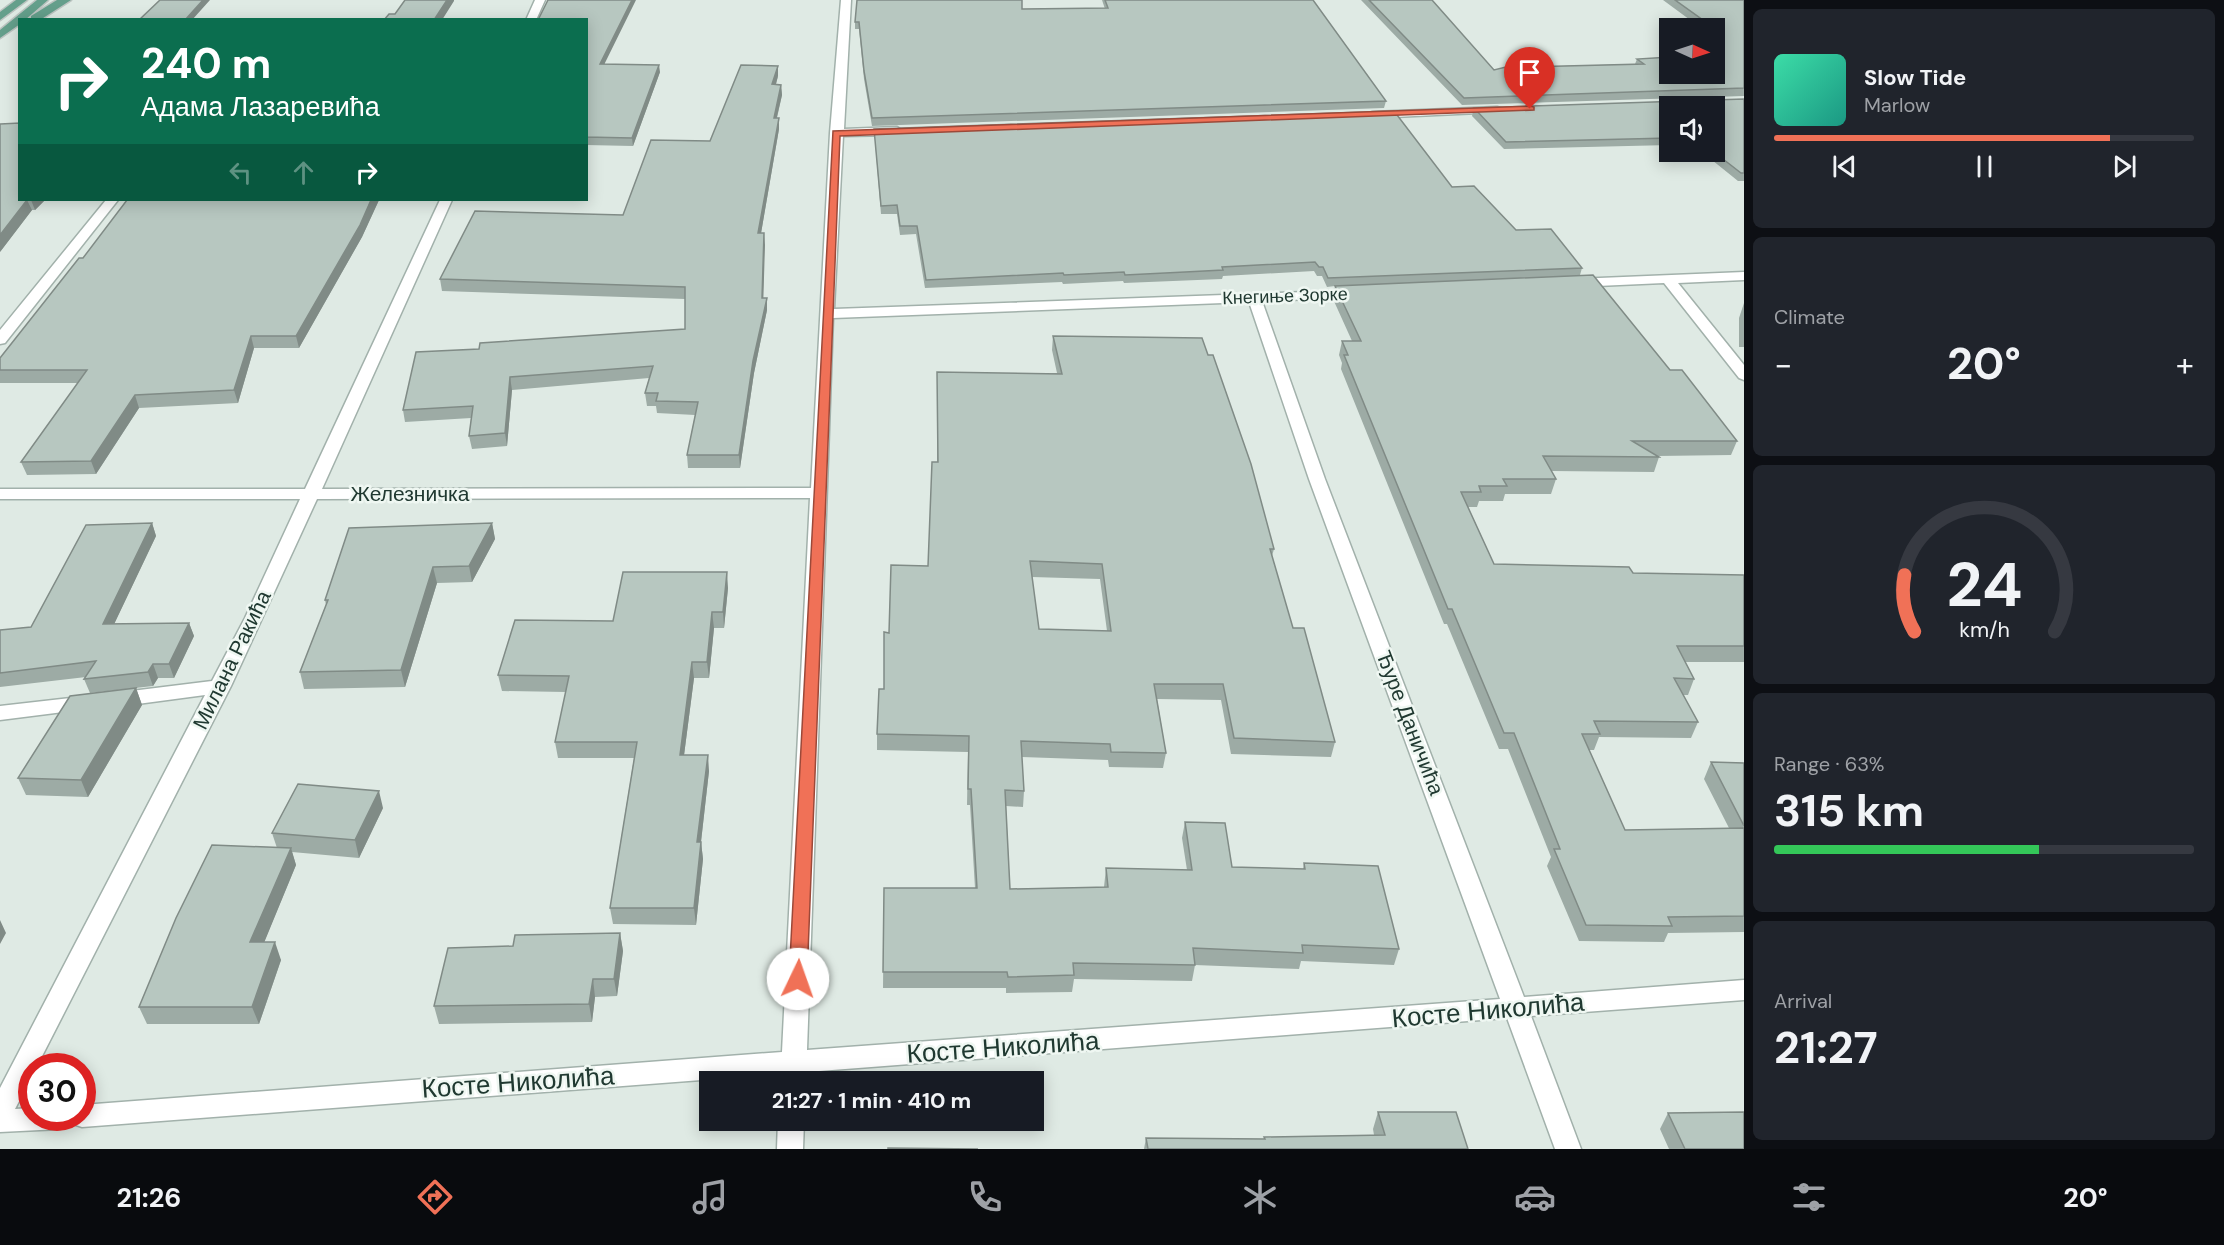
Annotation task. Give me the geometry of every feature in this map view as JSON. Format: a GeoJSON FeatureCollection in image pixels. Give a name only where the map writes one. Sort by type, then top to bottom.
{"type":"FeatureCollection","features":[{"type":"Feature","properties":{"kind":"main road"},"geometry":{"type":"LineString","coordinates":[[0,17],[22,0]]}},
{"type":"Feature","properties":{"kind":"main road"},"geometry":{"type":"LineString","coordinates":[[21,18],[43,0]]}},
{"type":"Feature","properties":{"kind":"main road"},"geometry":{"type":"LineString","coordinates":[[37,18],[55,4],[66,0]]}},
{"type":"Feature","properties":{"kind":"main road"},"geometry":{"type":"LineString","coordinates":[[0,35],[18,20]]}},
{"type":"Feature","properties":{"kind":"main road"},"geometry":{"type":"LineString","coordinates":[[0,45],[18,32]]}},
{"type":"Feature","properties":{"kind":"street"},"geometry":{"type":"LineString","coordinates":[[532,18],[540,0]]}},
{"type":"Feature","properties":{"kind":"street"},"geometry":{"type":"LineString","coordinates":[[794,1071],[827,315],[836,133],[846,0]]}},
{"type":"Feature","properties":{"kind":"street"},"geometry":{"type":"LineString","coordinates":[[1365,115],[1504,110]]}},
{"type":"Feature","properties":{"kind":"street"},"geometry":{"type":"LineString","coordinates":[[836,133],[909,131]]}},
{"type":"Feature","properties":{"kind":"street"},"geometry":{"type":"LineString","coordinates":[[0,340],[111,201]]}},
{"type":"Feature","properties":{"kind":"street","name":"Милана Ракића"},"geometry":{"type":"LineString","coordinates":[[0,1113],[220,686],[446,201]]}},
{"type":"Feature","properties":{"kind":"street"},"geometry":{"type":"LineString","coordinates":[[1564,284],[1744,276]]}},
{"type":"Feature","properties":{"kind":"street"},"geometry":{"type":"LineString","coordinates":[[1668,279],[1744,375]]}},
{"type":"Feature","properties":{"kind":"street","name":"Кнегиње Зорке"},"geometry":{"type":"LineString","coordinates":[[827,315],[1379,292]]}},
{"type":"Feature","properties":{"kind":"street","name":"Ђуре Даничића"},"geometry":{"type":"LineString","coordinates":[[1254,297],[1317,479],[1434,786],[1568,1149]]}},
{"type":"Feature","properties":{"kind":"street","name":"Железничка"},"geometry":{"type":"LineString","coordinates":[[0,494],[819,493]]}},
{"type":"Feature","properties":{"kind":"street"},"geometry":{"type":"LineString","coordinates":[[0,713],[220,686]]}},
{"type":"Feature","properties":{"kind":"street","name":"Косте Николића"},"geometry":{"type":"LineString","coordinates":[[805,1071],[1515,1007],[1744,990]]}},
{"type":"Feature","properties":{"kind":"street","name":"Косте Николића"},"geometry":{"type":"LineString","coordinates":[[96,1115],[699,1078]]}},
{"type":"Feature","properties":{"kind":"street"},"geometry":{"type":"LineString","coordinates":[[0,1121],[18,1120]]}},
{"type":"Feature","properties":{"kind":"street"},"geometry":{"type":"LineString","coordinates":[[790,1149],[791,1131]]}},
{"type":"Feature","properties":{"kind":"building"},"geometry":{"type":"Polygon","coordinates":[[[160,0],[203,0],[187,18],[141,18],[160,0]]]}},
{"type":"Feature","properties":{"kind":"building"},"geometry":{"type":"Polygon","coordinates":[[[405,0],[447,0],[435,18],[386,18],[389,14],[395,14],[405,0]]]}},
{"type":"Feature","properties":{"kind":"building"},"geometry":{"type":"Polygon","coordinates":[[[548,0],[632,0],[600,64],[659,65],[632,138],[588,137],[588,18],[539,18],[548,0]]]}},
{"type":"Feature","properties":{"kind":"building"},"geometry":{"type":"Polygon","coordinates":[[[857,0],[1022,0],[1022,9],[1108,8],[1105,0],[1313,0],[1386,101],[872,118],[859,22],[855,22],[857,0]]]}},
{"type":"Feature","properties":{"kind":"building"},"geometry":{"type":"Polygon","coordinates":[[[1369,0],[1432,0],[1494,70],[1518,64],[1522,67],[1644,64],[1637,59],[1659,58],[1659,84],[1725,84],[1725,18],[1700,18],[1675,0],[1744,0],[1744,88],[1464,98],[1369,0]]]}},
{"type":"Feature","properties":{"kind":"building"},"geometry":{"type":"Polygon","coordinates":[[[741,65],[778,66],[772,84],[781,85],[774,118],[779,118],[758,233],[764,233],[762,298],[767,298],[753,361],[739,455],[687,455],[698,402],[656,401],[658,393],[645,393],[653,366],[510,377],[505,433],[469,436],[473,406],[403,410],[416,352],[479,349],[480,343],[685,329],[685,287],[440,279],[475,211],[623,215],[651,140],[710,141],[741,65]]]}},
{"type":"Feature","properties":{"kind":"building"},"geometry":{"type":"Polygon","coordinates":[[[1744,99],[1744,173],[1725,161],[1725,100],[1744,99]]]}},
{"type":"Feature","properties":{"kind":"building"},"geometry":{"type":"Polygon","coordinates":[[[1659,102],[1659,138],[1506,142],[1474,108],[1659,102]]]}},
{"type":"Feature","properties":{"kind":"building"},"geometry":{"type":"Polygon","coordinates":[[[1394,111],[1452,187],[1474,186],[1516,230],[1551,229],[1582,268],[1328,278],[1323,267],[1319,267],[1315,262],[1125,275],[1124,272],[1064,275],[1063,273],[926,280],[917,226],[900,226],[897,205],[881,206],[874,129],[1394,111]]]}},
{"type":"Feature","properties":{"kind":"building"},"geometry":{"type":"Polygon","coordinates":[[[18,123],[18,201],[26,201],[0,235],[0,124],[18,123]]]}},
{"type":"Feature","properties":{"kind":"building"},"geometry":{"type":"Polygon","coordinates":[[[126,201],[371,201],[360,225],[296,336],[251,336],[234,390],[135,395],[91,461],[21,462],[87,370],[0,370],[0,358],[79,258],[83,258],[126,201]]]}},
{"type":"Feature","properties":{"kind":"building"},"geometry":{"type":"Polygon","coordinates":[[[1593,275],[1670,370],[1682,370],[1737,441],[1632,441],[1659,457],[1543,456],[1556,479],[1503,479],[1507,486],[1479,486],[1481,492],[1461,492],[1494,564],[1629,567],[1633,573],[1744,575],[1744,646],[1677,646],[1694,679],[1674,678],[1698,722],[1594,721],[1600,734],[1582,734],[1625,830],[1744,828],[1744,916],[1668,917],[1672,926],[1586,925],[1554,849],[1560,849],[1514,733],[1504,733],[1452,609],[1448,609],[1344,355],[1348,355],[1342,341],[1361,341],[1335,286],[1593,275]]]}},
{"type":"Feature","properties":{"kind":"building"},"geometry":{"type":"Polygon","coordinates":[[[1053,336],[1202,338],[1208,355],[1213,355],[1251,464],[1274,549],[1270,549],[1293,628],[1304,628],[1335,742],[1234,738],[1223,684],[1154,684],[1166,753],[1111,752],[1110,744],[1021,741],[1024,791],[1005,790],[1010,889],[1108,887],[1106,868],[1192,870],[1185,822],[1225,823],[1232,867],[1305,869],[1304,863],[1378,866],[1399,949],[1302,945],[1303,953],[1193,948],[1195,965],[1073,963],[1074,975],[1008,977],[1007,972],[883,972],[884,888],[977,888],[971,789],[968,789],[969,736],[877,734],[879,689],[884,689],[884,632],[889,633],[891,565],[928,566],[932,462],[938,462],[937,372],[1062,374],[1053,336]],[[1030,561],[1039,629],[1111,631],[1102,564],[1030,561]]]}},
{"type":"Feature","properties":{"kind":"building"},"geometry":{"type":"Polygon","coordinates":[[[152,523],[103,624],[189,623],[169,664],[153,664],[148,672],[84,679],[96,661],[0,673],[0,630],[31,627],[86,525],[152,523]]]}},
{"type":"Feature","properties":{"kind":"building"},"geometry":{"type":"Polygon","coordinates":[[[492,523],[469,566],[433,567],[401,670],[300,672],[328,600],[325,600],[349,528],[492,523]]]}},
{"type":"Feature","properties":{"kind":"building"},"geometry":{"type":"Polygon","coordinates":[[[623,572],[727,572],[723,612],[712,612],[707,662],[692,662],[680,755],[708,755],[697,842],[701,842],[694,908],[610,908],[637,742],[555,742],[569,676],[498,675],[515,620],[613,621],[623,572]]]}},
{"type":"Feature","properties":{"kind":"building"},"geometry":{"type":"Polygon","coordinates":[[[136,688],[81,780],[18,778],[70,696],[136,688]]]}},
{"type":"Feature","properties":{"kind":"building"},"geometry":{"type":"Polygon","coordinates":[[[1711,762],[1744,763],[1744,826],[1711,762]]]}},
{"type":"Feature","properties":{"kind":"building"},"geometry":{"type":"Polygon","coordinates":[[[298,784],[379,791],[355,840],[272,833],[298,784]]]}},
{"type":"Feature","properties":{"kind":"building"},"geometry":{"type":"Polygon","coordinates":[[[212,845],[291,848],[250,942],[275,942],[252,1007],[139,1007],[176,918],[212,845]]]}},
{"type":"Feature","properties":{"kind":"building"},"geometry":{"type":"Polygon","coordinates":[[[620,933],[614,979],[593,979],[589,1004],[434,1006],[448,948],[513,946],[515,935],[620,933]]]}},
{"type":"Feature","properties":{"kind":"building"},"geometry":{"type":"Polygon","coordinates":[[[1378,1112],[1456,1112],[1468,1149],[1148,1149],[1146,1138],[1265,1139],[1264,1137],[1385,1135],[1378,1112]]]}},
{"type":"Feature","properties":{"kind":"building"},"geometry":{"type":"Polygon","coordinates":[[[1744,1112],[1744,1149],[1685,1149],[1668,1113],[1744,1112]]]}},
{"type":"Feature","properties":{"kind":"building"},"geometry":{"type":"Polygon","coordinates":[[[888,1148],[978,1149],[888,1149],[888,1148]]]}},
{"type":"Feature","properties":{"kind":"route"},"geometry":{"type":"LineString","coordinates":[[798,979],[836,133],[1530,109]]}}]}
